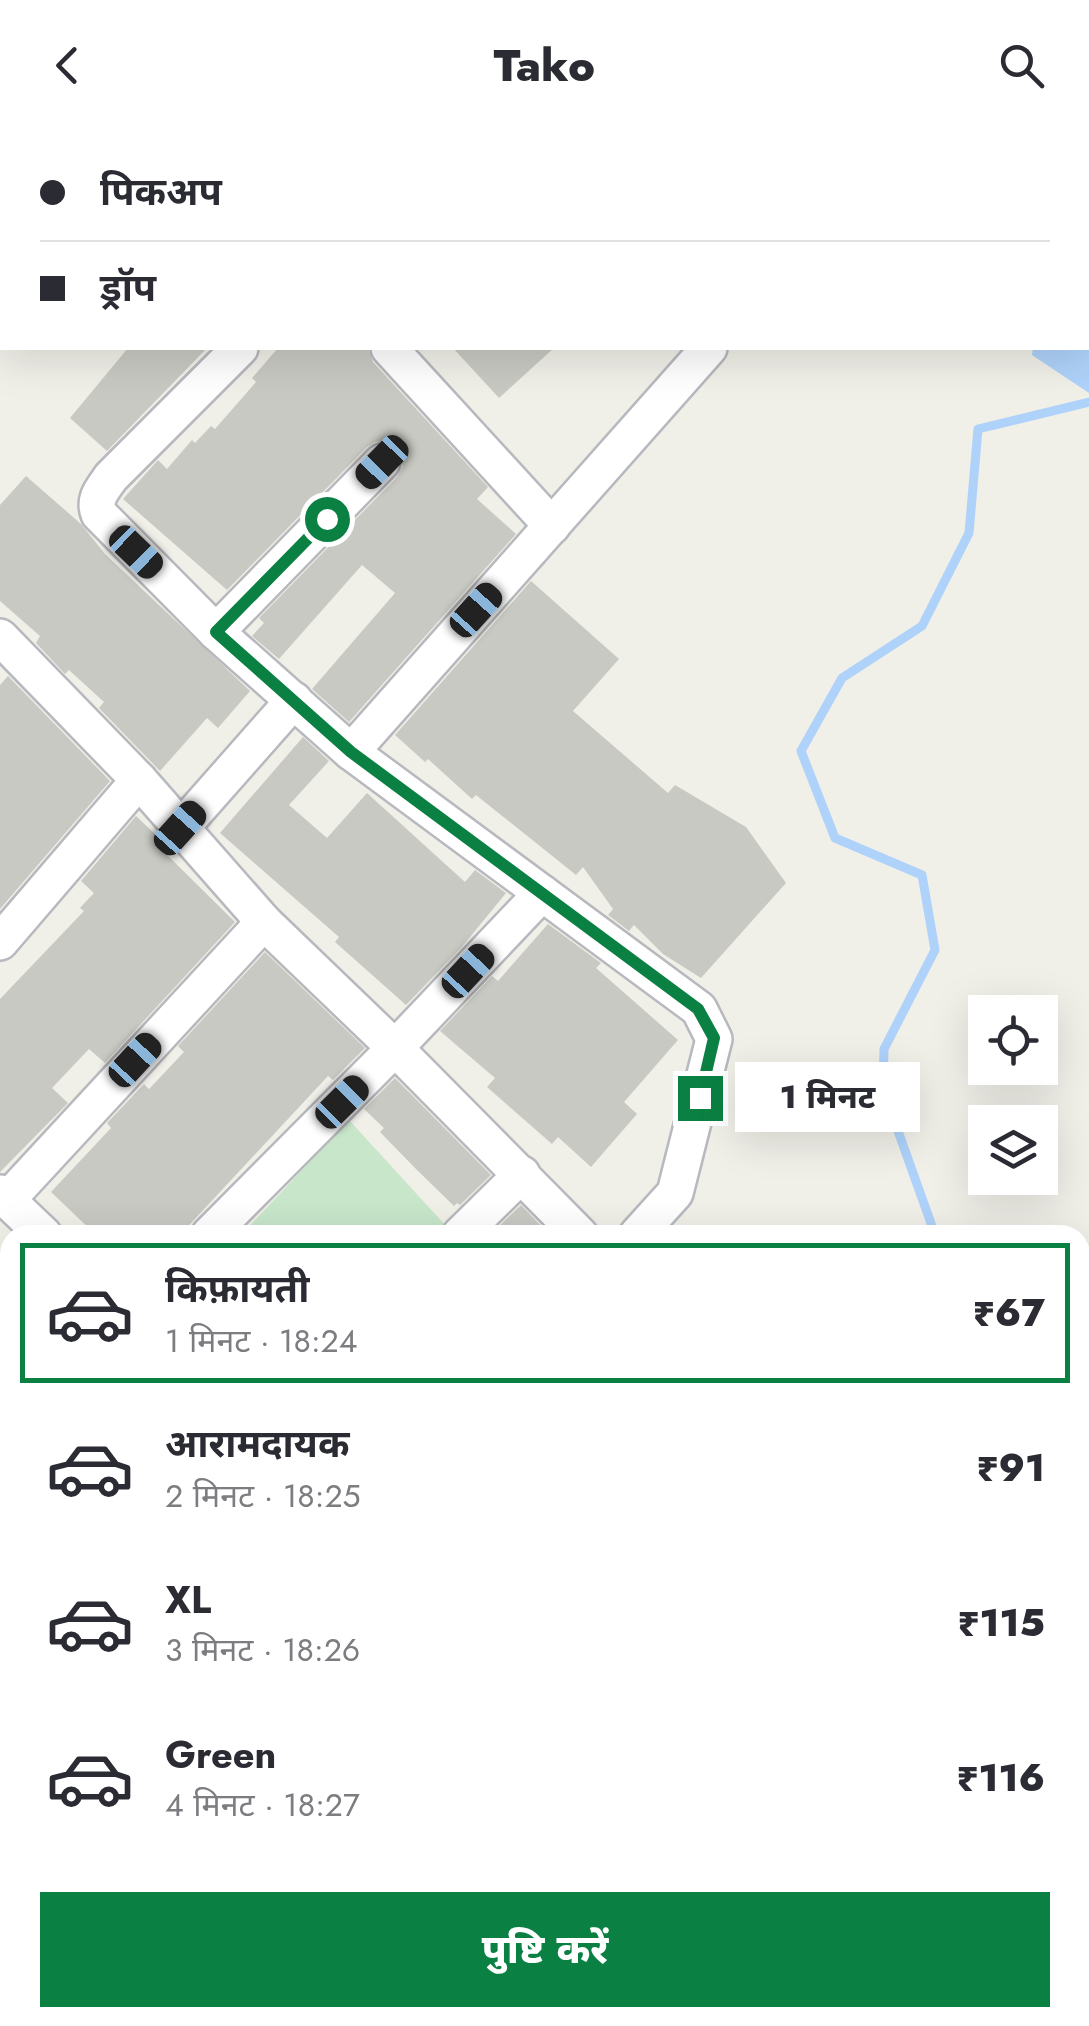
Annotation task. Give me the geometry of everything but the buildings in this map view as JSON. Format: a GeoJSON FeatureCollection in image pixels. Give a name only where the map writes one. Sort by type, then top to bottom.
{"type":"FeatureCollection","features":[{"type":"Feature","properties":{"kind":"street"},"geometry":{"type":"LineString","coordinates":[[238,350],[111,478],[96,505],[109,526],[216,632],[351,752],[698,1009],[714,1038],[674,1192],[645,1225]]}},
{"type":"Feature","properties":{"kind":"street"},"geometry":{"type":"LineString","coordinates":[[391,350],[552,526]]}},
{"type":"Feature","properties":{"kind":"street"},"geometry":{"type":"LineString","coordinates":[[351,752],[708,350]]}},
{"type":"Feature","properties":{"kind":"street"},"geometry":{"type":"LineString","coordinates":[[216,632],[382,462]]}},
{"type":"Feature","properties":{"kind":"street"},"geometry":{"type":"LineString","coordinates":[[1,638],[139,780],[264,922],[396,1048],[570,1225]]}},
{"type":"Feature","properties":{"kind":"street"},"geometry":{"type":"LineString","coordinates":[[180,828],[294,700]]}},
{"type":"Feature","properties":{"kind":"street"},"geometry":{"type":"LineString","coordinates":[[0,942],[139,780]]}},
{"type":"Feature","properties":{"kind":"street"},"geometry":{"type":"LineString","coordinates":[[219,1225],[396,1048],[542,893]]}},
{"type":"Feature","properties":{"kind":"street"},"geometry":{"type":"LineString","coordinates":[[34,1225],[4,1196],[264,922]]}},
{"type":"Feature","properties":{"kind":"street"},"geometry":{"type":"LineString","coordinates":[[470,1225],[522,1174]]}},
{"type":"Feature","properties":{"kind":"green space"},"geometry":{"type":"Polygon","coordinates":[[[349,1120],[445,1225],[250,1225],[349,1120]]]}},
{"type":"Feature","properties":{"kind":"water"},"geometry":{"type":"Polygon","coordinates":[[[1033,350],[1089,350],[1089,393],[1032,355],[1033,350]]]}},
{"type":"Feature","properties":{"kind":"waterway"},"geometry":{"type":"LineString","coordinates":[[932,1225],[883,1089],[884,1049],[935,950],[922,875],[835,838],[801,751],[842,678],[922,626],[969,533],[978,429],[1089,402]]}},
{"type":"Feature","properties":{"kind":"route"},"geometry":{"type":"LineString","coordinates":[[327,519],[216,632],[351,752],[698,1009],[714,1038],[700,1098]]}}]}
